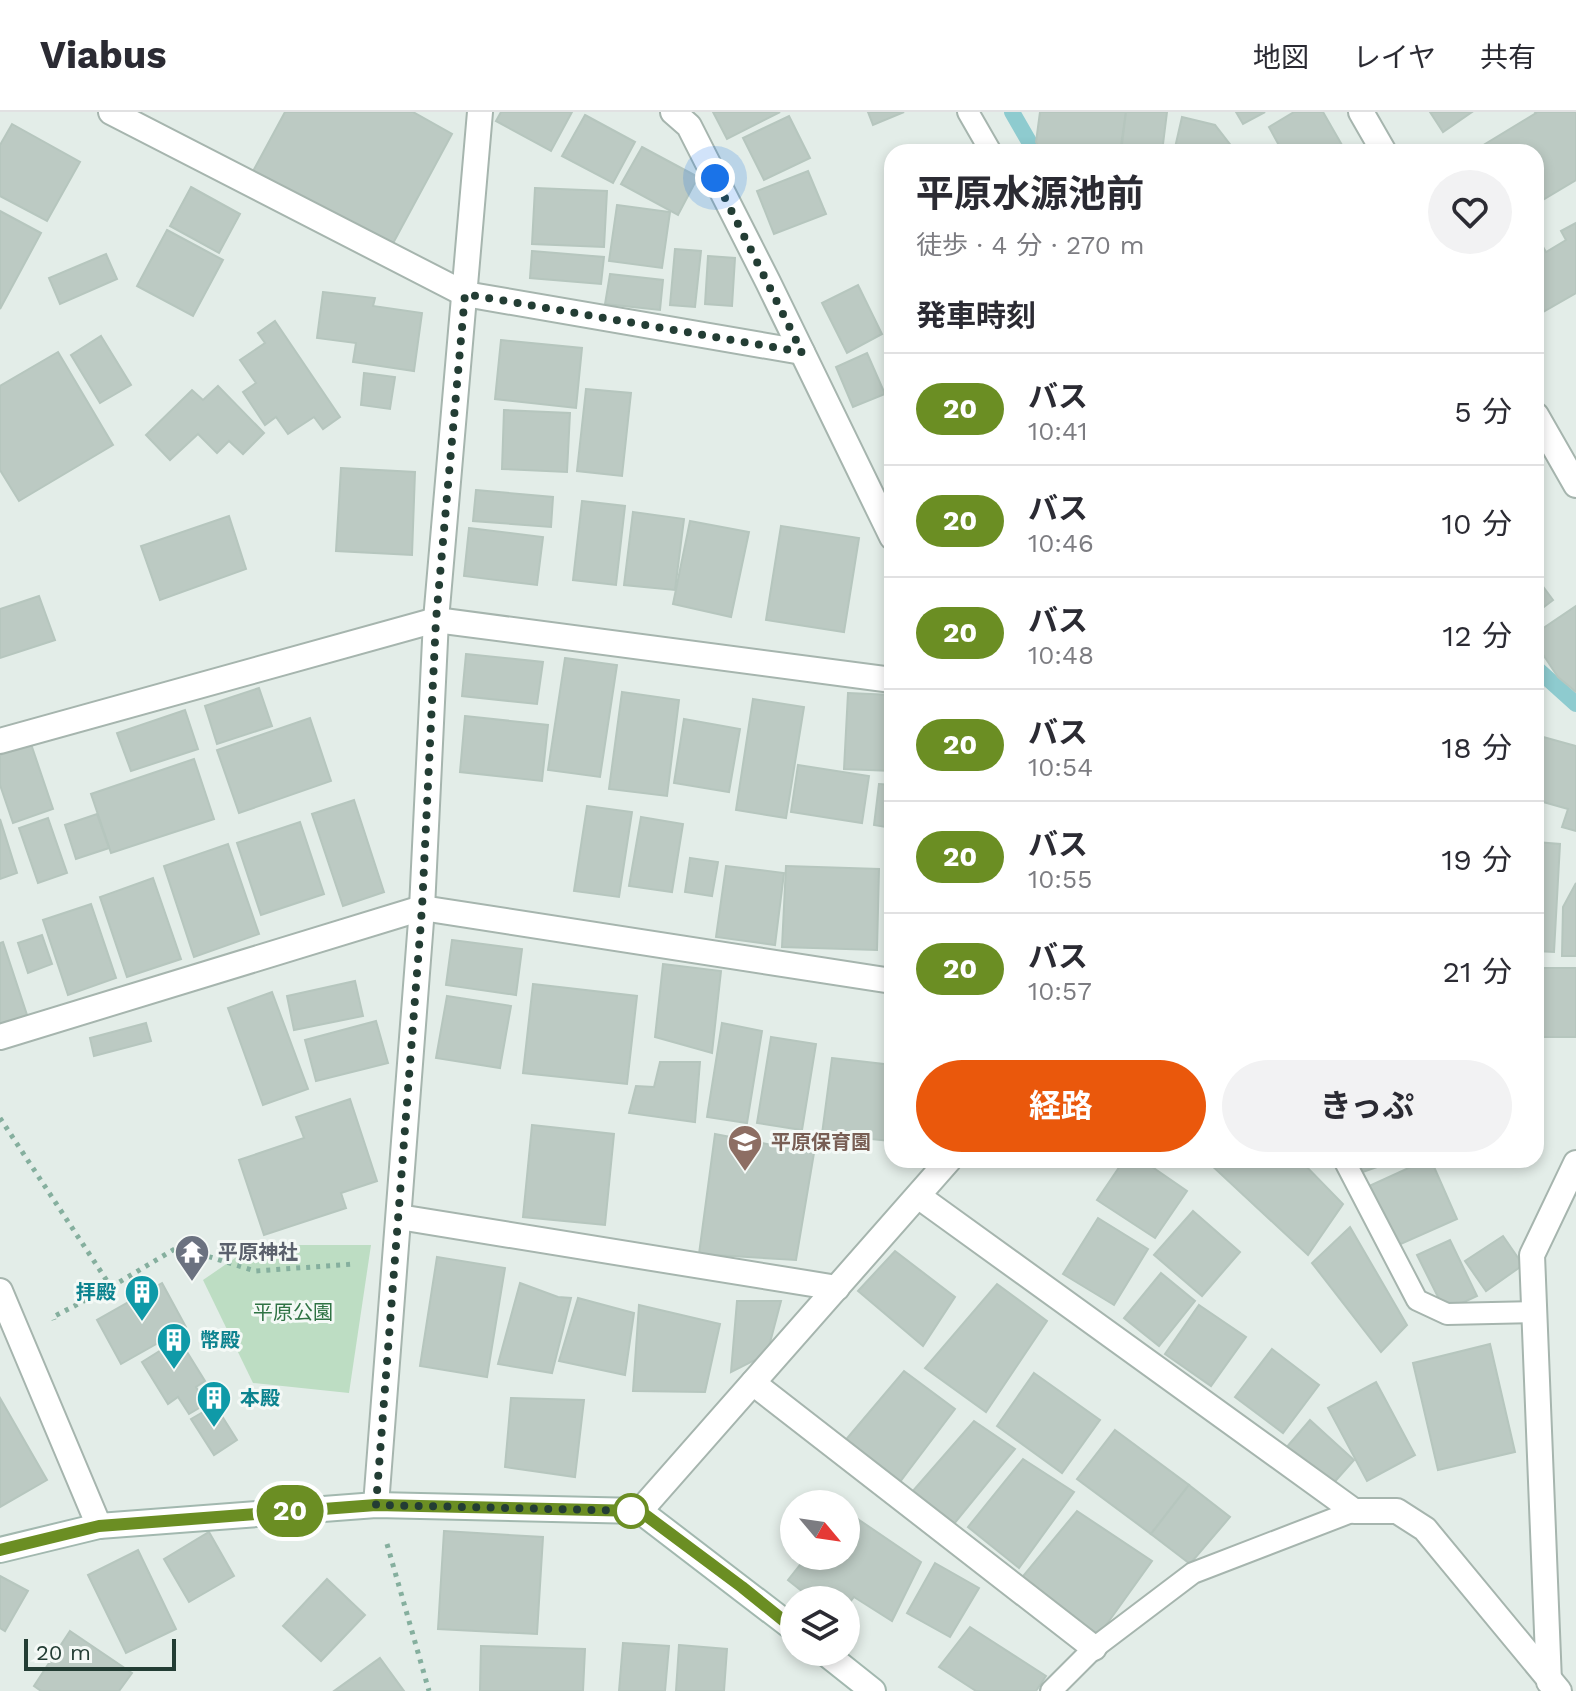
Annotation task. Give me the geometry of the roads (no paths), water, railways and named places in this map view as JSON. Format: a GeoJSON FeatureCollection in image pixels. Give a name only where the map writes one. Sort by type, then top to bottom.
{"type":"FeatureCollection","features":[{"type":"Feature","properties":{"kind":"street"},"geometry":{"type":"LineString","coordinates":[[111,112],[465,294],[802,352]]}},
{"type":"Feature","properties":{"kind":"street"},"geometry":{"type":"LineString","coordinates":[[376,1505],[422,908],[436,620],[480,112]]}},
{"type":"Feature","properties":{"kind":"street"},"geometry":{"type":"LineString","coordinates":[[673,112],[689,126],[884,521]]}},
{"type":"Feature","properties":{"kind":"street"},"geometry":{"type":"LineString","coordinates":[[1361,112],[1379,144]]}},
{"type":"Feature","properties":{"kind":"street"},"geometry":{"type":"LineString","coordinates":[[1544,428],[1573,473]]}},
{"type":"Feature","properties":{"kind":"street"},"geometry":{"type":"LineString","coordinates":[[0,741],[436,620],[884,679]]}},
{"type":"Feature","properties":{"kind":"street"},"geometry":{"type":"LineString","coordinates":[[0,1037],[422,908],[884,980]]}},
{"type":"Feature","properties":{"kind":"street"},"geometry":{"type":"LineString","coordinates":[[1552,1686],[1532,1255],[1576,1163]]}},
{"type":"Feature","properties":{"kind":"street"},"geometry":{"type":"LineString","coordinates":[[640,1511],[942,1168]]}},
{"type":"Feature","properties":{"kind":"street"},"geometry":{"type":"LineString","coordinates":[[918,1196],[1354,1511],[1397,1511],[1425,1529],[1552,1686]]}},
{"type":"Feature","properties":{"kind":"street"},"geometry":{"type":"LineString","coordinates":[[399,1217],[837,1288]]}},
{"type":"Feature","properties":{"kind":"street"},"geometry":{"type":"LineString","coordinates":[[0,1291],[6,1323],[99,1526]]}},
{"type":"Feature","properties":{"kind":"street"},"geometry":{"type":"LineString","coordinates":[[753,1383],[1094,1648]]}},
{"type":"Feature","properties":{"kind":"street"},"geometry":{"type":"LineString","coordinates":[[0,1550],[99,1526],[376,1505],[640,1511],[780,1618]]}},
{"type":"Feature","properties":{"kind":"street"},"geometry":{"type":"LineString","coordinates":[[842,1666],[873,1691]]}},
{"type":"Feature","properties":{"kind":"lane"},"geometry":{"type":"LineString","coordinates":[[968,112],[986,144]]}},
{"type":"Feature","properties":{"kind":"lane"},"geometry":{"type":"LineString","coordinates":[[1348,1168],[1417,1300],[1447,1314],[1533,1312]]}},
{"type":"Feature","properties":{"kind":"lane"},"geometry":{"type":"LineString","coordinates":[[1051,1691],[1094,1648],[1193,1573],[1354,1511]]}},
{"type":"Feature","properties":{"kind":"waterway"},"geometry":{"type":"LineString","coordinates":[[1012,112],[1030,144]]}},
{"type":"Feature","properties":{"kind":"waterway"},"geometry":{"type":"LineString","coordinates":[[1544,675],[1576,704]]}},
{"type":"Feature","properties":{"kind":"place","name":"平原保育園"},"geometry":{"type":"Point","coordinates":[745,1173]}},
{"type":"Feature","properties":{"kind":"place","name":"平原神社"},"geometry":{"type":"Point","coordinates":[192,1283]}},
{"type":"Feature","properties":{"kind":"place","name":"拝殿"},"geometry":{"type":"Point","coordinates":[142,1323]}},
{"type":"Feature","properties":{"kind":"place","name":"幣殿"},"geometry":{"type":"Point","coordinates":[174,1371]}},
{"type":"Feature","properties":{"kind":"place","name":"本殿"},"geometry":{"type":"Point","coordinates":[214,1429]}},
{"type":"Feature","properties":{"kind":"park label","name":"平原公園"},"geometry":{"type":"Point","coordinates":[293,1312]}}]}
